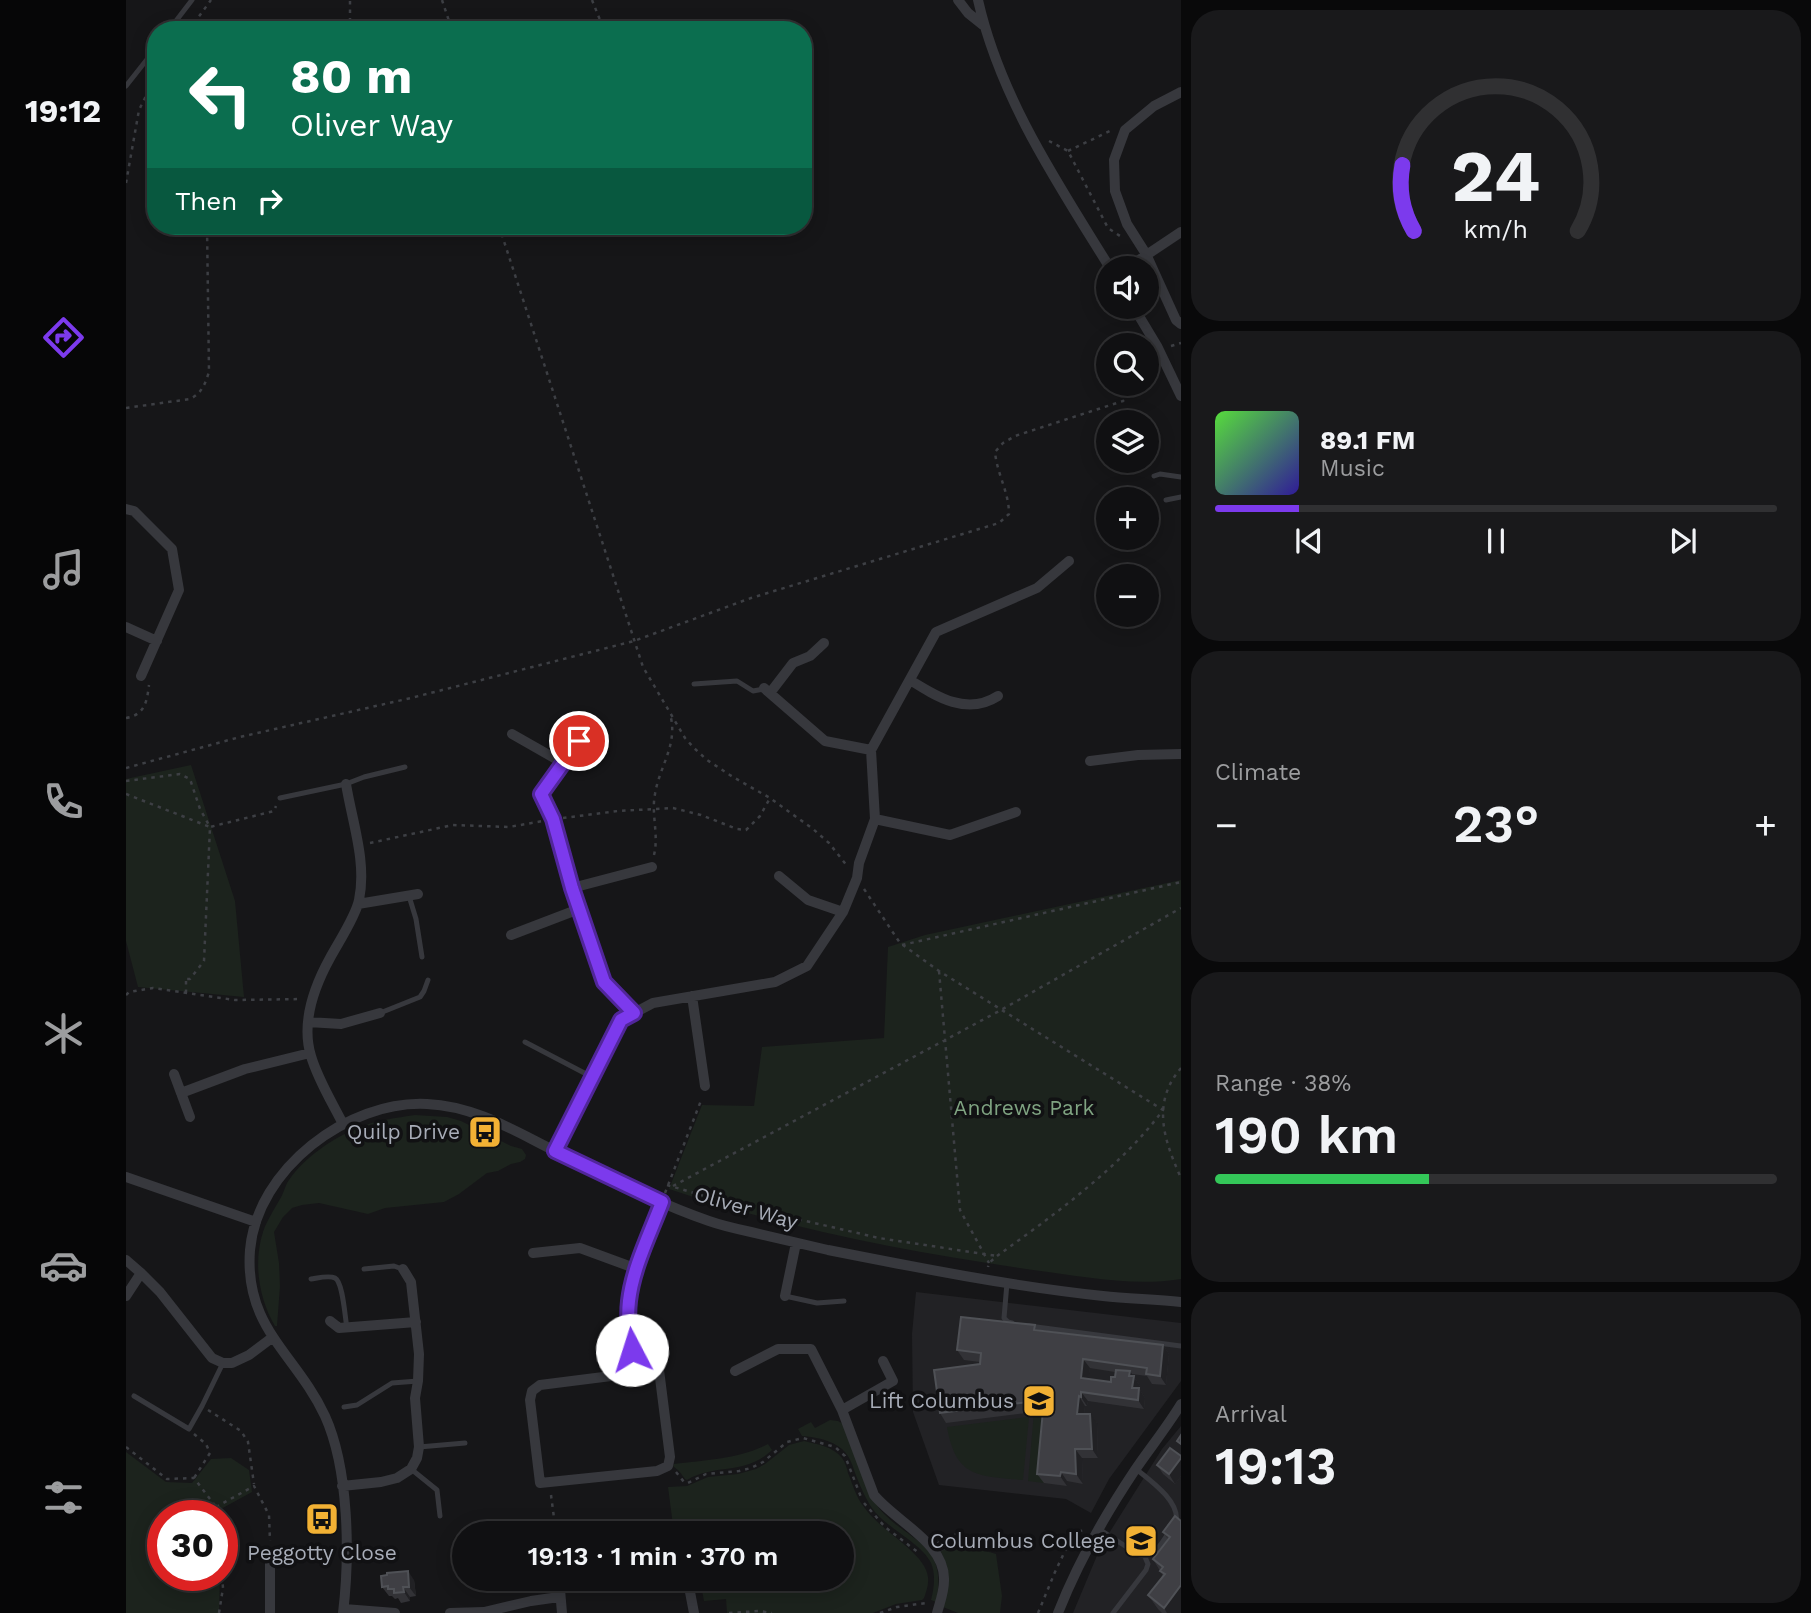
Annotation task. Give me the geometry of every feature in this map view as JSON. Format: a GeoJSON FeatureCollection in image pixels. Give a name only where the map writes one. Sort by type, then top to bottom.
{"type":"FeatureCollection","features":[{"type":"Feature","properties":{"kind":"street"},"geometry":{"type":"LineString","coordinates":[[958,0],[968,13],[984,26]]}},
{"type":"Feature","properties":{"kind":"street"},"geometry":{"type":"LineString","coordinates":[[978,0],[997,62],[1029,131],[1103,256]]}},
{"type":"Feature","properties":{"kind":"street"},"geometry":{"type":"LineString","coordinates":[[1181,92],[1154,106],[1125,130],[1114,160],[1115,191],[1127,224],[1146,254],[1176,320],[1181,324]]}},
{"type":"Feature","properties":{"kind":"street"},"geometry":{"type":"LineString","coordinates":[[1143,256],[1181,232]]}},
{"type":"Feature","properties":{"kind":"street"},"geometry":{"type":"LineString","coordinates":[[1141,319],[1181,396]]}},
{"type":"Feature","properties":{"kind":"street"},"geometry":{"type":"LineString","coordinates":[[126,509],[134,511],[172,549],[179,590],[141,676]]}},
{"type":"Feature","properties":{"kind":"street"},"geometry":{"type":"LineString","coordinates":[[555,1151],[621,1020],[653,1003],[775,982],[807,967],[843,912],[875,819],[871,750],[936,632],[1037,588],[1069,561]]}},
{"type":"Feature","properties":{"kind":"street"},"geometry":{"type":"LineString","coordinates":[[126,627],[157,641]]}},
{"type":"Feature","properties":{"kind":"street"},"geometry":{"type":"LineString","coordinates":[[824,643],[810,656],[793,663],[767,691],[825,741],[871,750]]}},
{"type":"Feature","properties":{"kind":"street"},"geometry":{"type":"LineString","coordinates":[[910,680],[948,701],[962,705],[977,704],[998,696]]}},
{"type":"Feature","properties":{"kind":"street"},"geometry":{"type":"LineString","coordinates":[[512,734],[563,763]]}},
{"type":"Feature","properties":{"kind":"street"},"geometry":{"type":"LineString","coordinates":[[579,741],[541,794],[553,819],[572,888],[604,982],[634,1013]]}},
{"type":"Feature","properties":{"kind":"street"},"geometry":{"type":"LineString","coordinates":[[1090,761],[1138,755],[1181,754]]}},
{"type":"Feature","properties":{"kind":"street"},"geometry":{"type":"LineString","coordinates":[[343,1124],[310,1053],[308,1022],[312,999],[323,970],[358,905],[362,879],[346,784]]}},
{"type":"Feature","properties":{"kind":"street"},"geometry":{"type":"LineString","coordinates":[[875,819],[950,835],[1016,812]]}},
{"type":"Feature","properties":{"kind":"street"},"geometry":{"type":"LineString","coordinates":[[572,888],[652,867]]}},
{"type":"Feature","properties":{"kind":"street"},"geometry":{"type":"LineString","coordinates":[[779,876],[808,900],[843,912]]}},
{"type":"Feature","properties":{"kind":"street"},"geometry":{"type":"LineString","coordinates":[[358,905],[413,895]]}},
{"type":"Feature","properties":{"kind":"street"},"geometry":{"type":"LineString","coordinates":[[511,935],[579,909]]}},
{"type":"Feature","properties":{"kind":"street"},"geometry":{"type":"LineString","coordinates":[[692,996],[705,1086]]}},
{"type":"Feature","properties":{"kind":"street"},"geometry":{"type":"LineString","coordinates":[[308,1022],[341,1024],[380,1013]]}},
{"type":"Feature","properties":{"kind":"street"},"geometry":{"type":"LineString","coordinates":[[181,1093],[245,1069],[310,1053]]}},
{"type":"Feature","properties":{"kind":"street"},"geometry":{"type":"LineString","coordinates":[[174,1074],[190,1117]]}},
{"type":"Feature","properties":{"kind":"street","name":"Oliver Way"},"geometry":{"type":"LineString","coordinates":[[344,1611],[346,1550],[342,1486],[333,1436],[308,1388],[260,1317],[252,1294],[250,1247],[256,1222],[281,1175],[298,1156],[323,1136],[369,1113],[398,1105],[426,1104],[487,1116],[662,1202],[712,1223],[796,1243],[946,1274],[1104,1296],[1181,1300]]}},
{"type":"Feature","properties":{"kind":"street"},"geometry":{"type":"LineString","coordinates":[[126,1177],[256,1222]]}},
{"type":"Feature","properties":{"kind":"street"},"geometry":{"type":"LineString","coordinates":[[635,1373],[628,1327],[629,1300],[637,1269],[662,1202]]}},
{"type":"Feature","properties":{"kind":"street"},"geometry":{"type":"LineString","coordinates":[[785,1296],[796,1243]]}},
{"type":"Feature","properties":{"kind":"street"},"geometry":{"type":"LineString","coordinates":[[533,1253],[580,1248],[637,1269]]}},
{"type":"Feature","properties":{"kind":"street"},"geometry":{"type":"LineString","coordinates":[[126,1260],[160,1292],[212,1358],[223,1363],[241,1360],[273,1337]]}},
{"type":"Feature","properties":{"kind":"street"},"geometry":{"type":"LineString","coordinates":[[342,1486],[397,1478],[411,1469],[417,1458],[419,1447],[415,1398],[419,1354],[411,1282],[403,1269]]}},
{"type":"Feature","properties":{"kind":"street"},"geometry":{"type":"LineString","coordinates":[[126,1296],[141,1273]]}},
{"type":"Feature","properties":{"kind":"street"},"geometry":{"type":"LineString","coordinates":[[330,1321],[339,1328],[416,1322]]}},
{"type":"Feature","properties":{"kind":"street"},"geometry":{"type":"LineString","coordinates":[[735,1371],[778,1349],[811,1349],[842,1410],[874,1495],[884,1507],[934,1549],[943,1567],[943,1593],[937,1613]]}},
{"type":"Feature","properties":{"kind":"street"},"geometry":{"type":"LineString","coordinates":[[842,1410],[893,1381],[883,1361]]}},
{"type":"Feature","properties":{"kind":"street"},"geometry":{"type":"LineString","coordinates":[[659,1370],[670,1457],[668,1466],[657,1471],[540,1483],[531,1391],[540,1385],[635,1373],[659,1370]]}},
{"type":"Feature","properties":{"kind":"street"},"geometry":{"type":"LineString","coordinates":[[1058,1613],[1078,1566],[1116,1499],[1181,1404]]}},
{"type":"Feature","properties":{"kind":"street"},"geometry":{"type":"LineString","coordinates":[[934,1549],[957,1538],[981,1543]]}},
{"type":"Feature","properties":{"kind":"street"},"geometry":{"type":"LineString","coordinates":[[270,1553],[270,1613]]}},
{"type":"Feature","properties":{"kind":"street"},"geometry":{"type":"LineString","coordinates":[[559,1591],[562,1613]]}},
{"type":"Feature","properties":{"kind":"street"},"geometry":{"type":"LineString","coordinates":[[690,1592],[694,1613]]}},
{"type":"Feature","properties":{"kind":"street"},"geometry":{"type":"LineString","coordinates":[[450,1613],[484,1612],[559,1597]]}},
{"type":"Feature","properties":{"kind":"street"},"geometry":{"type":"LineString","coordinates":[[344,1611],[395,1613]]}},
{"type":"Feature","properties":{"kind":"lane"},"geometry":{"type":"LineString","coordinates":[[176,21],[191,0]]}},
{"type":"Feature","properties":{"kind":"lane"},"geometry":{"type":"LineString","coordinates":[[126,86],[147,59]]}},
{"type":"Feature","properties":{"kind":"lane"},"geometry":{"type":"LineString","coordinates":[[1154,476],[1160,474],[1181,477]]}},
{"type":"Feature","properties":{"kind":"lane"},"geometry":{"type":"LineString","coordinates":[[1166,500],[1181,497]]}},
{"type":"Feature","properties":{"kind":"lane"},"geometry":{"type":"LineString","coordinates":[[694,684],[731,680],[753,691],[767,691]]}},
{"type":"Feature","properties":{"kind":"lane"},"geometry":{"type":"LineString","coordinates":[[280,798],[346,784],[405,767]]}},
{"type":"Feature","properties":{"kind":"lane"},"geometry":{"type":"LineString","coordinates":[[413,895],[422,957]]}},
{"type":"Feature","properties":{"kind":"lane"},"geometry":{"type":"LineString","coordinates":[[380,1013],[420,997],[428,980]]}},
{"type":"Feature","properties":{"kind":"lane"},"geometry":{"type":"LineString","coordinates":[[525,1042],[592,1077]]}},
{"type":"Feature","properties":{"kind":"lane"},"geometry":{"type":"LineString","coordinates":[[364,1269],[394,1266],[403,1269]]}},
{"type":"Feature","properties":{"kind":"lane"},"geometry":{"type":"LineString","coordinates":[[311,1279],[329,1277],[338,1281],[347,1328]]}},
{"type":"Feature","properties":{"kind":"lane"},"geometry":{"type":"LineString","coordinates":[[1007,1283],[1004,1318],[1015,1324]]}},
{"type":"Feature","properties":{"kind":"lane"},"geometry":{"type":"LineString","coordinates":[[785,1296],[817,1303],[844,1301]]}},
{"type":"Feature","properties":{"kind":"lane"},"geometry":{"type":"LineString","coordinates":[[1029,1325],[1181,1346]]}},
{"type":"Feature","properties":{"kind":"lane"},"geometry":{"type":"LineString","coordinates":[[134,1396],[189,1429],[223,1363]]}},
{"type":"Feature","properties":{"kind":"lane"},"geometry":{"type":"LineString","coordinates":[[344,1407],[357,1405],[392,1383],[418,1381]]}},
{"type":"Feature","properties":{"kind":"lane"},"geometry":{"type":"LineString","coordinates":[[419,1447],[465,1443]]}},
{"type":"Feature","properties":{"kind":"lane"},"geometry":{"type":"LineString","coordinates":[[411,1469],[437,1490],[440,1516]]}},
{"type":"Feature","properties":{"kind":"lane"},"geometry":{"type":"LineString","coordinates":[[1099,1529],[1145,1557],[1152,1554],[1179,1520],[1178,1508],[1172,1498],[1136,1469]]}},
{"type":"Feature","properties":{"kind":"lane"},"geometry":{"type":"LineString","coordinates":[[1113,1613],[1146,1570],[1148,1564],[1145,1557]]}},
{"type":"Feature","properties":{"kind":"path"},"geometry":{"type":"LineString","coordinates":[[196,21],[211,0]]}},
{"type":"Feature","properties":{"kind":"path"},"geometry":{"type":"LineString","coordinates":[[349,21],[350,0]]}},
{"type":"Feature","properties":{"kind":"path"},"geometry":{"type":"LineString","coordinates":[[442,0],[449,21]]}},
{"type":"Feature","properties":{"kind":"path"},"geometry":{"type":"LineString","coordinates":[[592,0],[600,21]]}},
{"type":"Feature","properties":{"kind":"path"},"geometry":{"type":"LineString","coordinates":[[126,183],[139,110],[147,94]]}},
{"type":"Feature","properties":{"kind":"path"},"geometry":{"type":"LineString","coordinates":[[1048,141],[1068,151],[1108,228],[1126,241]]}},
{"type":"Feature","properties":{"kind":"path"},"geometry":{"type":"LineString","coordinates":[[126,408],[190,399],[197,396],[204,386],[209,372],[207,235]]}},
{"type":"Feature","properties":{"kind":"path"},"geometry":{"type":"LineString","coordinates":[[502,235],[643,667],[684,738],[707,760],[770,798],[829,844],[902,945],[939,971],[1163,1110]]}},
{"type":"Feature","properties":{"kind":"path"},"geometry":{"type":"LineString","coordinates":[[1134,333],[1146,326]]}},
{"type":"Feature","properties":{"kind":"path"},"geometry":{"type":"LineString","coordinates":[[126,768],[240,737],[411,698],[634,640],[751,598],[999,523],[1009,514],[1007,493],[995,452],[1003,443],[1015,436],[1123,401],[1129,396]]}},
{"type":"Feature","properties":{"kind":"path"},"geometry":{"type":"LineString","coordinates":[[126,718],[135,716],[146,704],[150,685],[141,676]]}},
{"type":"Feature","properties":{"kind":"path"},"geometry":{"type":"LineString","coordinates":[[652,867],[656,848],[653,810],[657,781],[670,749],[673,727],[671,715]]}},
{"type":"Feature","properties":{"kind":"path"},"geometry":{"type":"LineString","coordinates":[[126,781],[180,774],[190,779],[200,809],[210,827],[204,961],[190,979],[186,977],[186,993]]}},
{"type":"Feature","properties":{"kind":"path"},"geometry":{"type":"LineString","coordinates":[[126,794],[210,827],[274,811],[280,798]]}},
{"type":"Feature","properties":{"kind":"path"},"geometry":{"type":"LineString","coordinates":[[358,845],[453,825],[509,827],[618,811],[673,808],[746,830],[760,816],[770,798]]}},
{"type":"Feature","properties":{"kind":"path"},"geometry":{"type":"LineString","coordinates":[[902,945],[1181,882]]}},
{"type":"Feature","properties":{"kind":"path"},"geometry":{"type":"LineString","coordinates":[[673,1186],[1001,1010],[1181,908]]}},
{"type":"Feature","properties":{"kind":"path"},"geometry":{"type":"LineString","coordinates":[[939,971],[960,1210],[989,1263],[1054,1214],[1121,1157],[1163,1110]]}},
{"type":"Feature","properties":{"kind":"path"},"geometry":{"type":"LineString","coordinates":[[126,995],[128,992],[153,988],[235,1000],[312,999]]}},
{"type":"Feature","properties":{"kind":"path"},"geometry":{"type":"LineString","coordinates":[[1181,1068],[1167,1092],[1162,1123],[1168,1149],[1181,1178]]}},
{"type":"Feature","properties":{"kind":"path"},"geometry":{"type":"LineString","coordinates":[[662,1202],[705,1086]]}},
{"type":"Feature","properties":{"kind":"path"},"geometry":{"type":"LineString","coordinates":[[667,1185],[728,1203],[879,1238],[997,1256]]}},
{"type":"Feature","properties":{"kind":"path"},"geometry":{"type":"LineString","coordinates":[[202,1406],[241,1431],[248,1442],[254,1486],[269,1515],[270,1553]]}},
{"type":"Feature","properties":{"kind":"path"},"geometry":{"type":"LineString","coordinates":[[189,1429],[206,1444],[210,1454],[194,1478]]}},
{"type":"Feature","properties":{"kind":"path"},"geometry":{"type":"LineString","coordinates":[[668,1466],[688,1483],[706,1474],[751,1468],[793,1440],[803,1438],[835,1447],[845,1456],[859,1494],[873,1515],[922,1556]]}},
{"type":"Feature","properties":{"kind":"path"},"geometry":{"type":"LineString","coordinates":[[126,1447],[167,1479],[194,1478]]}},
{"type":"Feature","properties":{"kind":"path"},"geometry":{"type":"LineString","coordinates":[[194,1478],[211,1500]]}},
{"type":"Feature","properties":{"kind":"path"},"geometry":{"type":"LineString","coordinates":[[550,1483],[555,1521]]}},
{"type":"Feature","properties":{"kind":"path"},"geometry":{"type":"LineString","coordinates":[[229,1500],[254,1486]]}},
{"type":"Feature","properties":{"kind":"path"},"geometry":{"type":"LineString","coordinates":[[1038,1613],[1074,1532],[1099,1529]]}},
{"type":"Feature","properties":{"kind":"path"},"geometry":{"type":"LineString","coordinates":[[219,1613],[223,1591]]}},
{"type":"Feature","properties":{"kind":"path"},"geometry":{"type":"LineString","coordinates":[[880,1613],[897,1607],[926,1604],[930,1593]]}},
{"type":"Feature","properties":{"kind":"path"},"geometry":{"type":"LineString","coordinates":[[729,1613],[772,1613]]}},
{"type":"Feature","properties":{"kind":"shaded area","name":"Lift Columbus"},"geometry":{"type":"Polygon","coordinates":[[[916,1292],[1181,1323],[1181,1381],[1109,1479],[1091,1513],[1066,1499],[939,1485],[913,1412],[912,1334],[916,1292]]]}},
{"type":"Feature","properties":{"kind":"shaded area","name":"Columbus College"},"geometry":{"type":"Polygon","coordinates":[[[1181,1426],[1181,1613],[1073,1613],[1101,1546],[1162,1449],[1181,1426]]]}},
{"type":"Feature","properties":{"kind":"green space"},"geometry":{"type":"Polygon","coordinates":[[[191,765],[235,901],[244,997],[138,987],[126,941],[126,779],[191,765]]]}},
{"type":"Feature","properties":{"kind":"green space","name":"Andrews Park"},"geometry":{"type":"Polygon","coordinates":[[[1181,880],[1181,1279],[1144,1282],[1107,1280],[940,1255],[803,1227],[669,1189],[702,1105],[754,1106],[762,1047],[884,1038],[888,947],[925,935],[1181,880]]]}},
{"type":"Feature","properties":{"kind":"green space"},"geometry":{"type":"Polygon","coordinates":[[[415,1115],[447,1117],[461,1121],[522,1149],[526,1155],[525,1159],[487,1173],[444,1202],[385,1208],[368,1214],[319,1203],[292,1208],[274,1232],[280,1286],[275,1326],[262,1293],[258,1256],[265,1228],[288,1182],[311,1156],[339,1137],[372,1123],[415,1115]]]}},
{"type":"Feature","properties":{"kind":"green space"},"geometry":{"type":"Polygon","coordinates":[[[1051,1410],[1044,1483],[1028,1481],[1034,1412],[1051,1410]]]}},
{"type":"Feature","properties":{"kind":"green space"},"geometry":{"type":"Polygon","coordinates":[[[1029,1417],[1023,1480],[982,1475],[963,1465],[956,1456],[947,1427],[1029,1417]]]}},
{"type":"Feature","properties":{"kind":"green space"},"geometry":{"type":"Polygon","coordinates":[[[830,1420],[843,1424],[873,1500],[884,1514],[930,1553],[936,1565],[938,1581],[936,1602],[931,1600],[934,1572],[927,1556],[875,1512],[845,1452],[828,1441],[802,1436],[798,1429],[811,1422],[815,1428],[830,1420]]]}},
{"type":"Feature","properties":{"kind":"green space"},"geometry":{"type":"Polygon","coordinates":[[[804,1441],[825,1446],[839,1454],[864,1507],[880,1525],[911,1550],[925,1568],[928,1583],[922,1600],[896,1604],[873,1613],[727,1613],[726,1599],[704,1601],[702,1591],[854,1591],[854,1521],[672,1521],[668,1487],[687,1486],[708,1477],[756,1469],[789,1445],[804,1441]]]}},
{"type":"Feature","properties":{"kind":"green space"},"geometry":{"type":"Polygon","coordinates":[[[768,1444],[772,1450],[751,1463],[687,1480],[673,1466],[734,1456],[768,1444]]]}},
{"type":"Feature","properties":{"kind":"green space"},"geometry":{"type":"Polygon","coordinates":[[[126,1452],[166,1482],[192,1483],[211,1459],[231,1458],[249,1470],[252,1492],[237,1500],[147,1500],[147,1591],[220,1591],[219,1613],[126,1613],[126,1452]]]}},
{"type":"Feature","properties":{"kind":"green space"},"geometry":{"type":"Polygon","coordinates":[[[960,1543],[996,1554],[1002,1596],[1000,1613],[958,1613],[943,1607],[947,1566],[940,1550],[960,1543]]]}},
{"type":"Feature","properties":{"kind":"building"},"geometry":{"type":"Polygon","coordinates":[[[961,1317],[1035,1325],[1034,1330],[1163,1345],[1160,1376],[1146,1374],[1147,1368],[1083,1359],[1081,1378],[1111,1382],[1116,1370],[1130,1371],[1129,1376],[1134,1376],[1132,1388],[1139,1388],[1138,1400],[1081,1392],[1077,1414],[1090,1414],[1092,1449],[1075,1449],[1076,1474],[1037,1474],[1044,1400],[940,1413],[934,1370],[980,1364],[981,1353],[957,1350],[961,1317]]]}},
{"type":"Feature","properties":{"kind":"building"},"geometry":{"type":"Polygon","coordinates":[[[1170,1448],[1181,1458],[1169,1474],[1157,1465],[1170,1448]]]}},
{"type":"Feature","properties":{"kind":"building"},"geometry":{"type":"Polygon","coordinates":[[[1175,1516],[1181,1521],[1181,1585],[1164,1608],[1148,1595],[1165,1574],[1160,1571],[1163,1567],[1153,1559],[1170,1537],[1163,1532],[1175,1516]]]}},
{"type":"Feature","properties":{"kind":"building"},"geometry":{"type":"Polygon","coordinates":[[[408,1571],[409,1587],[403,1587],[404,1592],[394,1593],[394,1589],[388,1589],[388,1586],[382,1587],[381,1576],[408,1571]]]}},
{"type":"Feature","properties":{"kind":"place","name":"Quilp Drive"},"geometry":{"type":"Point","coordinates":[485,1132]}},
{"type":"Feature","properties":{"kind":"place","name":"Lift Columbus"},"geometry":{"type":"Point","coordinates":[1039,1401]}},
{"type":"Feature","properties":{"kind":"place","name":"Peggotty Close"},"geometry":{"type":"Point","coordinates":[322,1519]}},
{"type":"Feature","properties":{"kind":"place","name":"Columbus College"},"geometry":{"type":"Point","coordinates":[1141,1541]}},
{"type":"Feature","properties":{"kind":"route"},"geometry":{"type":"LineString","coordinates":[[579,741],[541,794],[553,819],[572,888],[604,982],[634,1013],[621,1020],[555,1151],[662,1202],[637,1269],[629,1300],[628,1327],[632,1350]]}}]}
